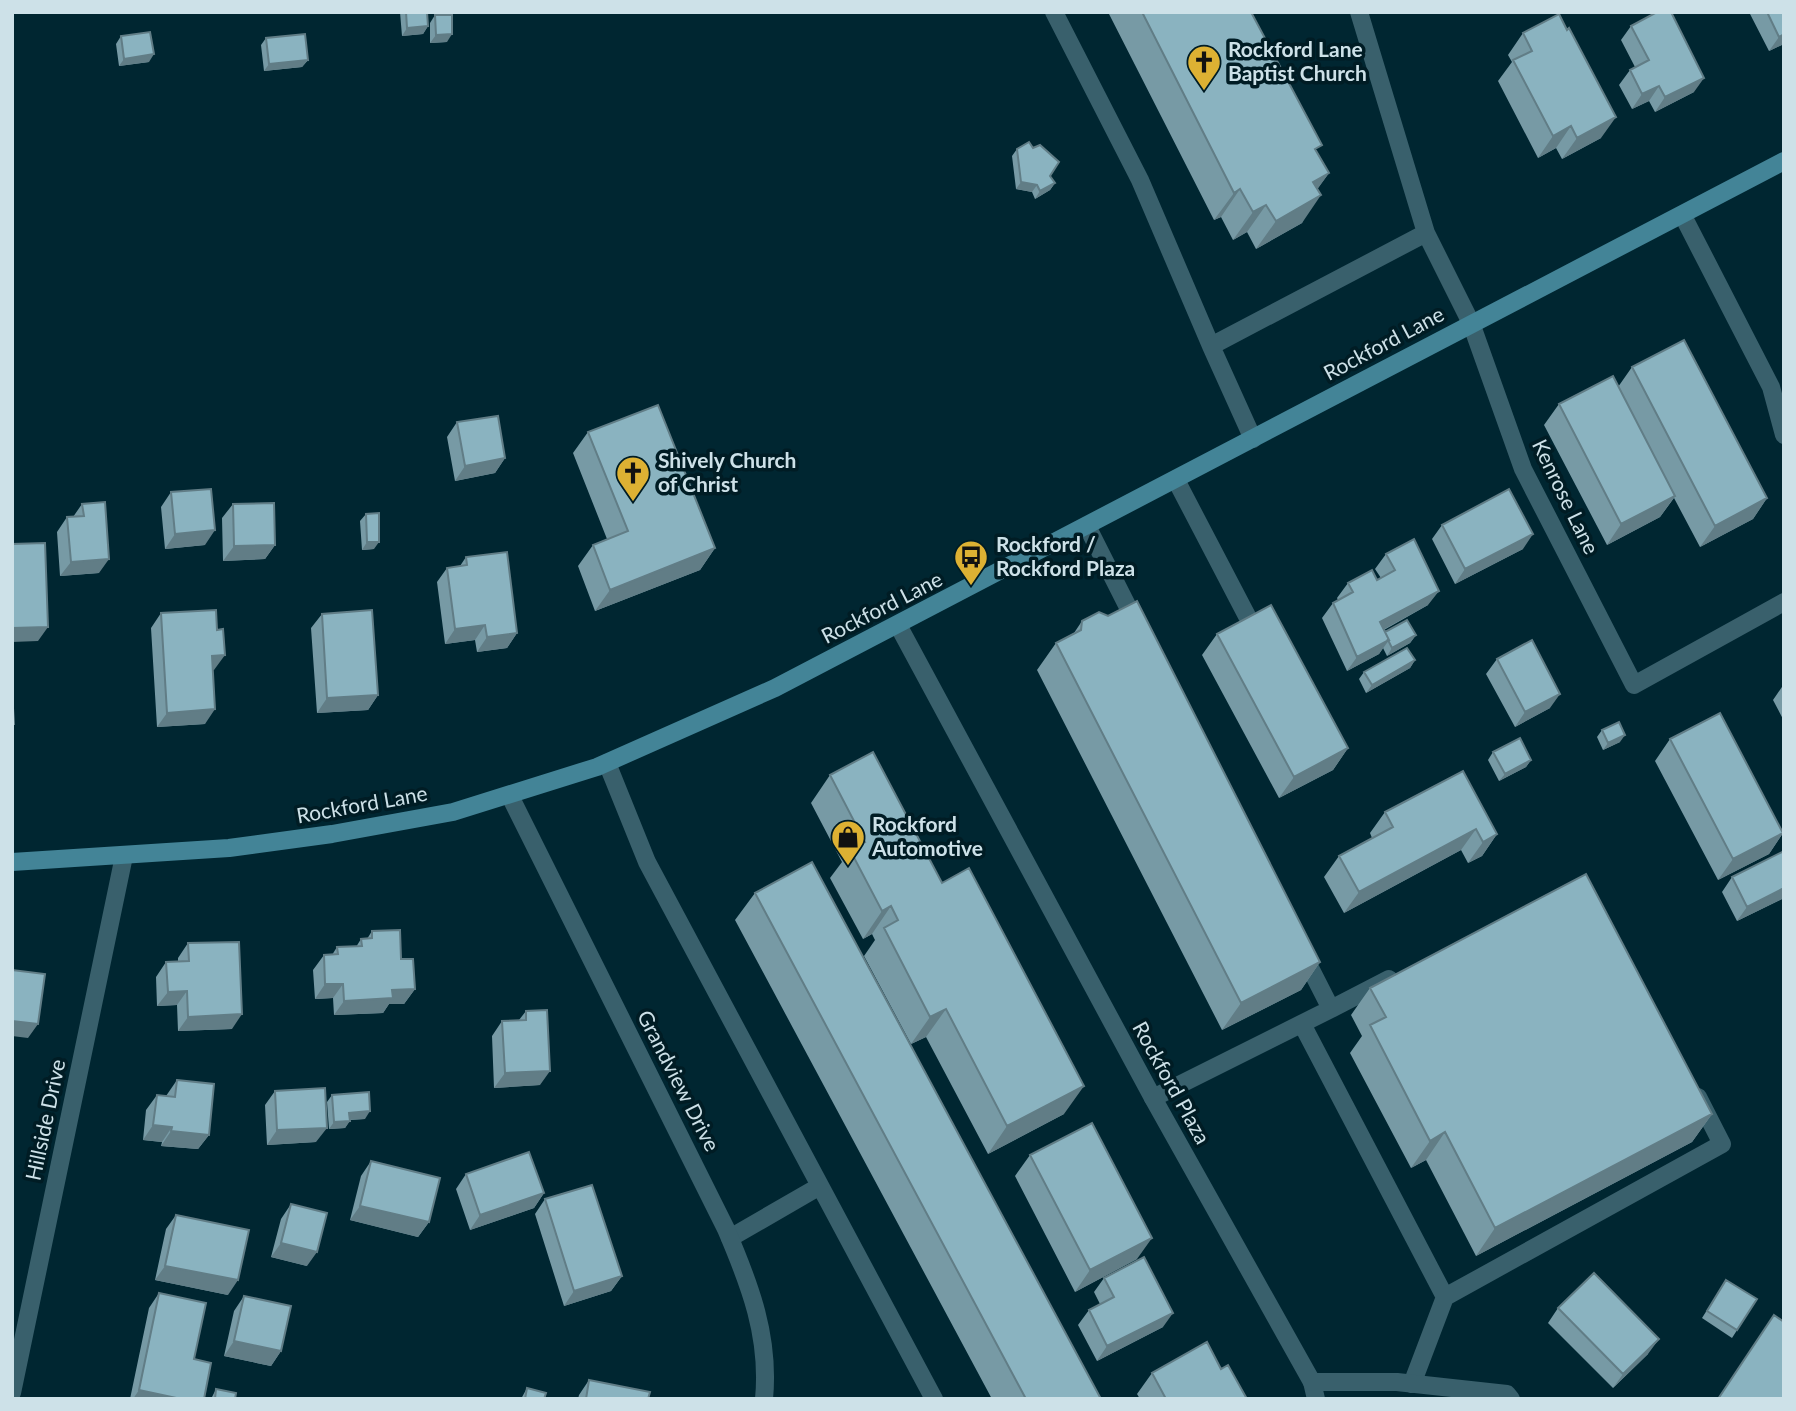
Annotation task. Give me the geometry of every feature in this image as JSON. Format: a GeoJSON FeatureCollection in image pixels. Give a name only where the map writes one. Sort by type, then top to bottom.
{"type":"FeatureCollection","features":[{"type":"Feature","properties":{"kind":"main road","name":"Rockford Lane"},"geometry":{"type":"LineString","coordinates":[[12,862],[229,848],[332,834],[453,812],[607,763],[775,688],[1784,161]]}},
{"type":"Feature","properties":{"kind":"street"},"geometry":{"type":"LineString","coordinates":[[1054,12],[1140,180],[1253,439]]}},
{"type":"Feature","properties":{"kind":"street","name":"Kenrose Lane"},"geometry":{"type":"LineString","coordinates":[[1359,12],[1426,233],[1471,323],[1523,470],[1634,685],[1784,602]]}},
{"type":"Feature","properties":{"kind":"street"},"geometry":{"type":"LineString","coordinates":[[1683,216],[1771,387],[1784,435]]}},
{"type":"Feature","properties":{"kind":"street"},"geometry":{"type":"LineString","coordinates":[[1211,346],[1426,233]]}},
{"type":"Feature","properties":{"kind":"street"},"geometry":{"type":"LineString","coordinates":[[1176,480],[1247,615]]}},
{"type":"Feature","properties":{"kind":"street"},"geometry":{"type":"LineString","coordinates":[[1087,526],[1143,638]]}},
{"type":"Feature","properties":{"kind":"street","name":"Rockford Plaza"},"geometry":{"type":"LineString","coordinates":[[898,625],[1314,1391],[1412,1384],[1507,1394],[1511,1399]]}},
{"type":"Feature","properties":{"kind":"street"},"geometry":{"type":"LineString","coordinates":[[607,763],[647,862],[934,1399]]}},
{"type":"Feature","properties":{"kind":"street","name":"Grandview Drive"},"geometry":{"type":"LineString","coordinates":[[510,796],[730,1238],[758,1311],[765,1351],[764,1399]]}},
{"type":"Feature","properties":{"kind":"street","name":"Hillside Drive"},"geometry":{"type":"LineString","coordinates":[[12,1393],[124,856]]}},
{"type":"Feature","properties":{"kind":"street"},"geometry":{"type":"LineString","coordinates":[[1293,935],[1331,1009]]}},
{"type":"Feature","properties":{"kind":"street"},"geometry":{"type":"LineString","coordinates":[[1153,1098],[1404,972]]}},
{"type":"Feature","properties":{"kind":"street"},"geometry":{"type":"LineString","coordinates":[[1302,1024],[1445,1297]]}},
{"type":"Feature","properties":{"kind":"street"},"geometry":{"type":"LineString","coordinates":[[1412,1384],[1445,1297],[1722,1144],[1691,1084]]}},
{"type":"Feature","properties":{"kind":"street"},"geometry":{"type":"LineString","coordinates":[[730,1238],[820,1186]]}},
{"type":"Feature","properties":{"kind":"building"},"geometry":{"type":"Polygon","coordinates":[[[406,12],[427,12],[428,26],[407,28],[406,12]]]}},
{"type":"Feature","properties":{"kind":"building","name":"Rockford Lane Baptist Church"},"geometry":{"type":"Polygon","coordinates":[[[1142,12],[1251,12],[1322,145],[1315,149],[1329,173],[1313,182],[1321,195],[1276,221],[1266,205],[1253,212],[1240,189],[1234,193],[1142,12]]]}},
{"type":"Feature","properties":{"kind":"building"},"geometry":{"type":"Polygon","coordinates":[[[1657,12],[1671,12],[1704,78],[1665,97],[1659,86],[1642,94],[1630,70],[1649,60],[1631,26],[1657,12]]]}},
{"type":"Feature","properties":{"kind":"building"},"geometry":{"type":"Polygon","coordinates":[[[1767,12],[1784,12],[1784,34],[1779,37],[1767,12]]]}},
{"type":"Feature","properties":{"kind":"building"},"geometry":{"type":"Polygon","coordinates":[[[1559,14],[1616,117],[1577,138],[1571,126],[1553,136],[1513,60],[1532,51],[1523,33],[1559,14]]]}},
{"type":"Feature","properties":{"kind":"building"},"geometry":{"type":"Polygon","coordinates":[[[435,15],[452,15],[452,34],[436,35],[435,15]]]}},
{"type":"Feature","properties":{"kind":"building"},"geometry":{"type":"Polygon","coordinates":[[[150,32],[154,54],[124,59],[121,36],[150,32]]]}},
{"type":"Feature","properties":{"kind":"building"},"geometry":{"type":"Polygon","coordinates":[[[305,34],[308,60],[269,64],[266,38],[305,34]]]}},
{"type":"Feature","properties":{"kind":"building"},"geometry":{"type":"Polygon","coordinates":[[[1029,142],[1033,148],[1040,145],[1059,162],[1050,176],[1055,183],[1040,191],[1037,185],[1021,182],[1017,149],[1029,142]]]}},
{"type":"Feature","properties":{"kind":"building"},"geometry":{"type":"Polygon","coordinates":[[[1684,340],[1767,498],[1715,526],[1632,367],[1684,340]]]}},
{"type":"Feature","properties":{"kind":"building"},"geometry":{"type":"Polygon","coordinates":[[[1613,376],[1675,496],[1621,524],[1559,404],[1613,376]]]}},
{"type":"Feature","properties":{"kind":"building","name":"Shively Church of Christ"},"geometry":{"type":"Polygon","coordinates":[[[658,405],[715,548],[610,590],[593,545],[628,531],[588,432],[658,405]]]}},
{"type":"Feature","properties":{"kind":"building"},"geometry":{"type":"Polygon","coordinates":[[[498,416],[505,458],[465,466],[457,422],[498,416]]]}},
{"type":"Feature","properties":{"kind":"building"},"geometry":{"type":"Polygon","coordinates":[[[211,489],[215,530],[175,534],[171,492],[211,489]]]}},
{"type":"Feature","properties":{"kind":"building"},"geometry":{"type":"Polygon","coordinates":[[[1509,489],[1533,534],[1465,569],[1442,525],[1509,489]]]}},
{"type":"Feature","properties":{"kind":"building"},"geometry":{"type":"Polygon","coordinates":[[[105,502],[109,559],[71,562],[67,517],[84,516],[82,504],[105,502]]]}},
{"type":"Feature","properties":{"kind":"building"},"geometry":{"type":"Polygon","coordinates":[[[274,503],[275,545],[234,546],[233,504],[274,503]]]}},
{"type":"Feature","properties":{"kind":"building"},"geometry":{"type":"Polygon","coordinates":[[[379,513],[379,542],[367,542],[366,514],[379,513]]]}},
{"type":"Feature","properties":{"kind":"building"},"geometry":{"type":"Polygon","coordinates":[[[1414,539],[1439,591],[1380,622],[1389,640],[1357,657],[1333,603],[1353,592],[1348,583],[1372,570],[1377,580],[1395,570],[1386,554],[1414,539]]]}},
{"type":"Feature","properties":{"kind":"building"},"geometry":{"type":"Polygon","coordinates":[[[45,543],[48,627],[12,628],[12,544],[45,543]]]}},
{"type":"Feature","properties":{"kind":"building"},"geometry":{"type":"Polygon","coordinates":[[[507,552],[517,633],[487,637],[485,625],[455,629],[447,568],[467,565],[466,557],[507,552]]]}},
{"type":"Feature","properties":{"kind":"building"},"geometry":{"type":"Polygon","coordinates":[[[1137,601],[1320,962],[1241,1003],[1056,643],[1081,630],[1082,621],[1099,612],[1108,616],[1137,601]]]}},
{"type":"Feature","properties":{"kind":"building"},"geometry":{"type":"Polygon","coordinates":[[[1271,605],[1348,748],[1294,777],[1217,634],[1271,605]]]}},
{"type":"Feature","properties":{"kind":"building"},"geometry":{"type":"Polygon","coordinates":[[[216,610],[217,630],[223,629],[225,655],[212,656],[215,709],[167,713],[161,613],[216,610]]]}},
{"type":"Feature","properties":{"kind":"building"},"geometry":{"type":"Polygon","coordinates":[[[372,610],[378,695],[327,698],[322,614],[372,610]]]}},
{"type":"Feature","properties":{"kind":"building"},"geometry":{"type":"Polygon","coordinates":[[[1407,620],[1416,635],[1392,648],[1385,632],[1407,620]]]}},
{"type":"Feature","properties":{"kind":"building"},"geometry":{"type":"Polygon","coordinates":[[[1532,640],[1560,694],[1525,712],[1497,659],[1532,640]]]}},
{"type":"Feature","properties":{"kind":"building"},"geometry":{"type":"Polygon","coordinates":[[[1407,648],[1415,660],[1372,685],[1364,672],[1407,648]]]}},
{"type":"Feature","properties":{"kind":"building"},"geometry":{"type":"Polygon","coordinates":[[[12,692],[14,724],[12,724],[12,692]]]}},
{"type":"Feature","properties":{"kind":"building"},"geometry":{"type":"Polygon","coordinates":[[[1720,713],[1783,833],[1733,859],[1670,739],[1720,713]]]}},
{"type":"Feature","properties":{"kind":"building"},"geometry":{"type":"Polygon","coordinates":[[[1619,722],[1625,735],[1608,743],[1602,730],[1619,722]]]}},
{"type":"Feature","properties":{"kind":"building"},"geometry":{"type":"Polygon","coordinates":[[[1520,738],[1531,760],[1505,774],[1493,752],[1520,738]]]}},
{"type":"Feature","properties":{"kind":"building"},"geometry":{"type":"Polygon","coordinates":[[[873,752],[942,883],[969,868],[1084,1086],[1007,1126],[946,1009],[930,1017],[884,928],[898,920],[891,906],[882,911],[850,850],[865,842],[830,775],[873,752]]]}},
{"type":"Feature","properties":{"kind":"building"},"geometry":{"type":"Polygon","coordinates":[[[1463,771],[1497,834],[1483,842],[1476,829],[1359,892],[1339,856],[1393,827],[1385,812],[1463,771]]]}},
{"type":"Feature","properties":{"kind":"building"},"geometry":{"type":"Polygon","coordinates":[[[1784,851],[1784,888],[1747,907],[1732,877],[1784,851]]]}},
{"type":"Feature","properties":{"kind":"building"},"geometry":{"type":"Polygon","coordinates":[[[812,862],[1101,1399],[1026,1399],[755,893],[812,862]]]}},
{"type":"Feature","properties":{"kind":"building"},"geometry":{"type":"Polygon","coordinates":[[[1586,874],[1712,1114],[1495,1228],[1445,1132],[1430,1141],[1370,1025],[1386,1017],[1370,988],[1586,874]]]}},
{"type":"Feature","properties":{"kind":"building"},"geometry":{"type":"Polygon","coordinates":[[[400,930],[401,959],[413,959],[415,989],[392,990],[393,998],[344,1001],[343,984],[325,984],[324,955],[338,954],[337,947],[362,946],[361,939],[372,938],[372,931],[400,930]]]}},
{"type":"Feature","properties":{"kind":"building"},"geometry":{"type":"Polygon","coordinates":[[[239,942],[242,1014],[188,1017],[187,991],[168,992],[166,962],[189,961],[188,943],[239,942]]]}},
{"type":"Feature","properties":{"kind":"building"},"geometry":{"type":"Polygon","coordinates":[[[12,970],[45,974],[38,1024],[12,1021],[12,970]]]}},
{"type":"Feature","properties":{"kind":"building"},"geometry":{"type":"Polygon","coordinates":[[[547,1010],[550,1071],[505,1073],[502,1021],[526,1020],[526,1011],[547,1010]]]}},
{"type":"Feature","properties":{"kind":"building"},"geometry":{"type":"Polygon","coordinates":[[[177,1080],[214,1084],[209,1135],[171,1131],[172,1127],[153,1125],[157,1095],[175,1097],[177,1080]]]}},
{"type":"Feature","properties":{"kind":"building"},"geometry":{"type":"Polygon","coordinates":[[[325,1088],[327,1128],[277,1130],[275,1091],[325,1088]]]}},
{"type":"Feature","properties":{"kind":"building"},"geometry":{"type":"Polygon","coordinates":[[[369,1092],[370,1111],[349,1113],[350,1121],[334,1122],[332,1095],[369,1092]]]}},
{"type":"Feature","properties":{"kind":"building"},"geometry":{"type":"Polygon","coordinates":[[[1092,1123],[1152,1238],[1090,1270],[1030,1155],[1092,1123]]]}},
{"type":"Feature","properties":{"kind":"building"},"geometry":{"type":"Polygon","coordinates":[[[529,1152],[544,1193],[480,1215],[466,1174],[529,1152]]]}},
{"type":"Feature","properties":{"kind":"building"},"geometry":{"type":"Polygon","coordinates":[[[371,1161],[440,1178],[429,1222],[360,1206],[371,1161]]]}},
{"type":"Feature","properties":{"kind":"building"},"geometry":{"type":"Polygon","coordinates":[[[592,1185],[622,1276],[574,1291],[545,1199],[592,1185]]]}},
{"type":"Feature","properties":{"kind":"building"},"geometry":{"type":"Polygon","coordinates":[[[291,1204],[327,1213],[317,1252],[281,1243],[291,1204]]]}},
{"type":"Feature","properties":{"kind":"building"},"geometry":{"type":"Polygon","coordinates":[[[176,1215],[249,1230],[238,1280],[165,1266],[176,1215]]]}},
{"type":"Feature","properties":{"kind":"building"},"geometry":{"type":"Polygon","coordinates":[[[1144,1257],[1173,1313],[1107,1346],[1089,1310],[1114,1297],[1104,1278],[1144,1257]]]}},
{"type":"Feature","properties":{"kind":"building"},"geometry":{"type":"Polygon","coordinates":[[[1594,1273],[1659,1339],[1623,1374],[1558,1308],[1594,1273]]]}},
{"type":"Feature","properties":{"kind":"building"},"geometry":{"type":"Polygon","coordinates":[[[1726,1280],[1757,1299],[1737,1330],[1707,1311],[1726,1280]]]}},
{"type":"Feature","properties":{"kind":"building"},"geometry":{"type":"Polygon","coordinates":[[[159,1293],[206,1303],[194,1359],[211,1363],[204,1399],[181,1399],[139,1390],[159,1293]]]}},
{"type":"Feature","properties":{"kind":"building"},"geometry":{"type":"Polygon","coordinates":[[[244,1296],[291,1306],[281,1351],[234,1341],[244,1296]]]}},
{"type":"Feature","properties":{"kind":"building"},"geometry":{"type":"Polygon","coordinates":[[[1774,1315],[1784,1322],[1784,1399],[1718,1399],[1774,1315]]]}},
{"type":"Feature","properties":{"kind":"building"},"geometry":{"type":"Polygon","coordinates":[[[1207,1342],[1221,1369],[1228,1365],[1247,1399],[1166,1399],[1152,1373],[1207,1342]]]}},
{"type":"Feature","properties":{"kind":"building"},"geometry":{"type":"Polygon","coordinates":[[[589,1380],[650,1392],[648,1399],[586,1399],[589,1380]]]}},
{"type":"Feature","properties":{"kind":"building"},"geometry":{"type":"Polygon","coordinates":[[[527,1388],[546,1393],[544,1399],[525,1399],[527,1388]]]}},
{"type":"Feature","properties":{"kind":"building"},"geometry":{"type":"Polygon","coordinates":[[[216,1389],[236,1393],[235,1399],[215,1399],[216,1389]]]}},
{"type":"Feature","properties":{"kind":"place","name":"Rockford Lane Baptist Church"},"geometry":{"type":"Point","coordinates":[1204,92]}},
{"type":"Feature","properties":{"kind":"place","name":"Shively Church of Christ"},"geometry":{"type":"Point","coordinates":[633,503]}},
{"type":"Feature","properties":{"kind":"place","name":"Rockford / Rockford Plaza"},"geometry":{"type":"Point","coordinates":[971,587]}},
{"type":"Feature","properties":{"kind":"place","name":"Rockford Automotive"},"geometry":{"type":"Point","coordinates":[848,867]}}]}
